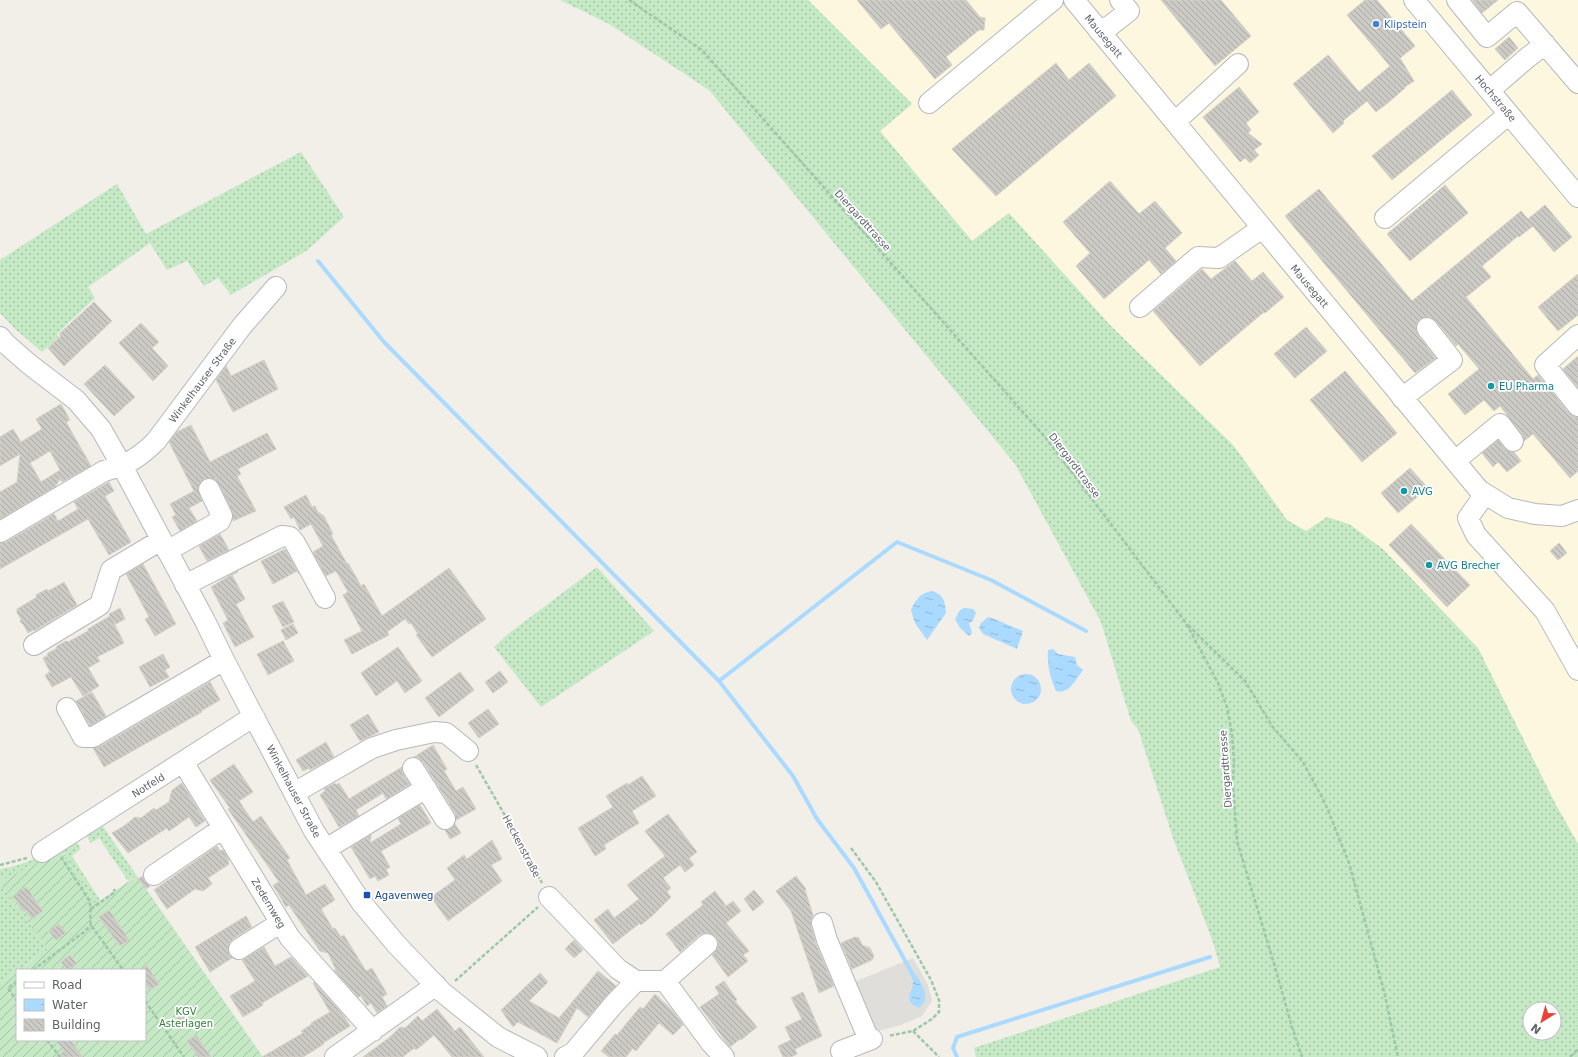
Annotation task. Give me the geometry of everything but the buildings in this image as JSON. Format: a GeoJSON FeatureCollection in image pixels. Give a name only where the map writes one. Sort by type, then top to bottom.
{"type":"FeatureCollection","features":[{"type":"Feature","properties":{"kind":"street"},"geometry":{"type":"LineString","coordinates":[[929,103],[1053,0]]}},
{"type":"Feature","properties":{"kind":"street","name":"Mausegatt"},"geometry":{"type":"LineString","coordinates":[[1074,0],[1478,490],[1508,508],[1535,514],[1562,516],[1578,510]]}},
{"type":"Feature","properties":{"kind":"street"},"geometry":{"type":"LineString","coordinates":[[1099,31],[1111,25],[1129,11],[1120,0]]}},
{"type":"Feature","properties":{"kind":"street","name":"Hochstraße"},"geometry":{"type":"LineString","coordinates":[[1414,0],[1578,196]]}},
{"type":"Feature","properties":{"kind":"street"},"geometry":{"type":"LineString","coordinates":[[1457,0],[1487,37]]}},
{"type":"Feature","properties":{"kind":"street"},"geometry":{"type":"LineString","coordinates":[[1463,58],[1517,12],[1578,83]]}},
{"type":"Feature","properties":{"kind":"street"},"geometry":{"type":"LineString","coordinates":[[1490,90],[1545,44]]}},
{"type":"Feature","properties":{"kind":"street"},"geometry":{"type":"LineString","coordinates":[[1175,122],[1238,64]]}},
{"type":"Feature","properties":{"kind":"street"},"geometry":{"type":"LineString","coordinates":[[1385,218],[1509,114]]}},
{"type":"Feature","properties":{"kind":"street"},"geometry":{"type":"LineString","coordinates":[[1140,307],[1198,257],[1219,258],[1262,228]]}},
{"type":"Feature","properties":{"kind":"street","name":"Winkelhauser Straße"},"geometry":{"type":"LineString","coordinates":[[0,532],[104,471],[122,466],[141,456],[156,441],[242,326],[276,287]]}},
{"type":"Feature","properties":{"kind":"street"},"geometry":{"type":"LineString","coordinates":[[1402,398],[1452,360],[1427,328]]}},
{"type":"Feature","properties":{"kind":"street"},"geometry":{"type":"LineString","coordinates":[[1578,335],[1545,365],[1578,406]]}},
{"type":"Feature","properties":{"kind":"street","name":"Winkelhauser Straße"},"geometry":{"type":"LineString","coordinates":[[0,337],[29,364],[76,400],[101,430],[122,466],[314,831],[361,902],[385,933],[439,989],[498,1037],[537,1057]]}},
{"type":"Feature","properties":{"kind":"street"},"geometry":{"type":"LineString","coordinates":[[1455,461],[1500,424],[1514,441]]}},
{"type":"Feature","properties":{"kind":"street"},"geometry":{"type":"LineString","coordinates":[[34,645],[100,605],[111,570],[220,521],[222,516],[209,489]]}},
{"type":"Feature","properties":{"kind":"street"},"geometry":{"type":"LineString","coordinates":[[1485,494],[1468,518],[1476,535],[1545,611],[1578,670]]}},
{"type":"Feature","properties":{"kind":"street"},"geometry":{"type":"LineString","coordinates":[[185,585],[282,536],[290,537],[295,543],[325,598]]}},
{"type":"Feature","properties":{"kind":"street"},"geometry":{"type":"LineString","coordinates":[[67,708],[83,737],[93,737],[224,660]]}},
{"type":"Feature","properties":{"kind":"street","name":"Notfeld"},"geometry":{"type":"LineString","coordinates":[[47,848],[245,722],[255,718]]}},
{"type":"Feature","properties":{"kind":"street"},"geometry":{"type":"LineString","coordinates":[[294,793],[372,748],[396,740],[434,732],[446,734],[468,751]]}},
{"type":"Feature","properties":{"kind":"street","name":"Zedernweg"},"geometry":{"type":"LineString","coordinates":[[183,762],[290,938],[372,1031]]}},
{"type":"Feature","properties":{"kind":"street"},"geometry":{"type":"LineString","coordinates":[[413,768],[445,819]]}},
{"type":"Feature","properties":{"kind":"street"},"geometry":{"type":"LineString","coordinates":[[326,849],[426,788]]}},
{"type":"Feature","properties":{"kind":"street"},"geometry":{"type":"LineString","coordinates":[[154,875],[223,828]]}},
{"type":"Feature","properties":{"kind":"street"},"geometry":{"type":"LineString","coordinates":[[549,897],[618,969],[636,981],[665,981],[672,973],[707,944]]}},
{"type":"Feature","properties":{"kind":"street"},"geometry":{"type":"LineString","coordinates":[[239,949],[280,923]]}},
{"type":"Feature","properties":{"kind":"street"},"geometry":{"type":"LineString","coordinates":[[822,923],[827,940],[871,1039],[838,1055]]}},
{"type":"Feature","properties":{"kind":"street"},"geometry":{"type":"LineString","coordinates":[[566,1057],[573,1053],[614,1004],[636,981]]}},
{"type":"Feature","properties":{"kind":"street"},"geometry":{"type":"LineString","coordinates":[[665,981],[722,1056]]}},
{"type":"Feature","properties":{"kind":"street"},"geometry":{"type":"LineString","coordinates":[[335,1057],[372,1031],[439,989]]}},
{"type":"Feature","properties":{"kind":"path","name":"Diergardttrasse"},"geometry":{"type":"LineString","coordinates":[[629,0],[702,50],[1045,437],[1186,623],[1218,683],[1227,707],[1232,734],[1234,759],[1233,784],[1237,841],[1302,1057]]}},
{"type":"Feature","properties":{"kind":"path"},"geometry":{"type":"LineString","coordinates":[[1186,623],[1245,681],[1272,726],[1303,762],[1325,804],[1349,863],[1384,991],[1398,1057]]}},
{"type":"Feature","properties":{"kind":"path","name":"Heckenstraße"},"geometry":{"type":"LineString","coordinates":[[468,751],[488,784],[549,897]]}},
{"type":"Feature","properties":{"kind":"path"},"geometry":{"type":"LineString","coordinates":[[0,865],[30,857],[47,848],[90,900],[91,925],[122,969]]}},
{"type":"Feature","properties":{"kind":"path"},"geometry":{"type":"LineString","coordinates":[[851,848],[876,882],[931,980],[939,1000],[939,1012],[932,1019],[913,1030],[871,1039]]}},
{"type":"Feature","properties":{"kind":"path"},"geometry":{"type":"LineString","coordinates":[[91,909],[115,892],[114,889]]}},
{"type":"Feature","properties":{"kind":"path"},"geometry":{"type":"LineString","coordinates":[[439,989],[549,897]]}},
{"type":"Feature","properties":{"kind":"path"},"geometry":{"type":"LineString","coordinates":[[33,969],[84,932],[91,925]]}},
{"type":"Feature","properties":{"kind":"path"},"geometry":{"type":"LineString","coordinates":[[16,982],[8,988],[16,1000]]}},
{"type":"Feature","properties":{"kind":"path"},"geometry":{"type":"LineString","coordinates":[[146,1002],[184,1057]]}},
{"type":"Feature","properties":{"kind":"path"},"geometry":{"type":"LineString","coordinates":[[913,1030],[939,1057]]}},
{"type":"Feature","properties":{"kind":"path"},"geometry":{"type":"LineString","coordinates":[[48,1041],[60,1057]]}},
{"type":"Feature","properties":{"kind":"path"},"geometry":{"type":"LineString","coordinates":[[1570,1057],[1578,1049]]}},
{"type":"Feature","properties":{"kind":"shaded area"},"geometry":{"type":"Polygon","coordinates":[[[808,0],[1578,0],[1578,844],[1555,803],[1478,648],[1445,616],[1327,517],[1307,531],[1287,520],[1234,446],[1109,324],[1009,213],[972,241],[880,131],[912,103],[808,0]]]}},
{"type":"Feature","properties":{"kind":"shaded area"},"geometry":{"type":"Polygon","coordinates":[[[913,958],[928,985],[932,1001],[922,1016],[901,1025],[875,1032],[854,982],[913,958]]]}},
{"type":"Feature","properties":{"kind":"green space"},"geometry":{"type":"Polygon","coordinates":[[[560,0],[808,0],[912,104],[880,131],[972,241],[1009,213],[1109,324],[1234,446],[1287,520],[1306,531],[1327,517],[1349,524],[1383,549],[1478,648],[1555,803],[1578,844],[1578,1057],[976,1057],[974,1048],[1220,967],[1213,942],[1173,838],[1138,729],[1131,721],[1101,622],[1015,464],[709,90],[609,24],[560,0]]]}},
{"type":"Feature","properties":{"kind":"green space"},"geometry":{"type":"Polygon","coordinates":[[[301,152],[344,217],[306,251],[231,295],[218,278],[204,286],[187,261],[167,270],[150,243],[88,287],[95,298],[57,334],[59,337],[42,352],[14,328],[0,313],[0,260],[117,184],[146,234],[301,152]]]}},
{"type":"Feature","properties":{"kind":"green space"},"geometry":{"type":"Polygon","coordinates":[[[597,567],[654,631],[541,707],[494,647],[508,634],[597,567]]]}},
{"type":"Feature","properties":{"kind":"green space"},"geometry":{"type":"Polygon","coordinates":[[[100,822],[137,876],[128,881],[99,838],[91,843],[83,831],[100,822]]]}},
{"type":"Feature","properties":{"kind":"green space"},"geometry":{"type":"Polygon","coordinates":[[[74,838],[81,849],[72,856],[100,900],[95,904],[62,851],[0,881],[0,869],[29,861],[74,838]]]}},
{"type":"Feature","properties":{"kind":"green space","name":"KGV Asterlagen"},"geometry":{"type":"Polygon","coordinates":[[[62,851],[95,904],[137,876],[263,1057],[0,1057],[0,983],[16,972],[16,1041],[146,1041],[146,969],[20,969],[48,949],[0,884],[0,881],[62,851]]]}},
{"type":"Feature","properties":{"kind":"green space"},"geometry":{"type":"Polygon","coordinates":[[[0,884],[48,949],[20,969],[16,969],[16,972],[0,983],[0,884]]]}},
{"type":"Feature","properties":{"kind":"water"},"geometry":{"type":"Polygon","coordinates":[[[932,591],[939,594],[943,599],[946,613],[927,640],[915,623],[911,610],[919,597],[924,593],[932,591]]]}},
{"type":"Feature","properties":{"kind":"water"},"geometry":{"type":"Polygon","coordinates":[[[964,608],[973,609],[976,613],[972,622],[969,623],[972,633],[969,636],[960,628],[955,619],[960,610],[964,608]]]}},
{"type":"Feature","properties":{"kind":"water"},"geometry":{"type":"Polygon","coordinates":[[[988,617],[1023,631],[1017,649],[983,634],[979,628],[981,623],[988,617]]]}},
{"type":"Feature","properties":{"kind":"water"},"geometry":{"type":"Polygon","coordinates":[[[1053,649],[1058,654],[1075,657],[1077,665],[1083,670],[1072,685],[1065,691],[1061,692],[1056,691],[1049,671],[1048,650],[1053,649]]]}},
{"type":"Feature","properties":{"kind":"water"},"geometry":{"type":"Polygon","coordinates":[[[1026,674],[1037,678],[1041,689],[1037,700],[1026,704],[1015,700],[1011,689],[1015,678],[1026,674]]]}},
{"type":"Feature","properties":{"kind":"water"},"geometry":{"type":"Polygon","coordinates":[[[911,975],[916,975],[925,992],[925,1000],[919,1008],[910,1002],[909,999],[913,986],[911,975]]]}},
{"type":"Feature","properties":{"kind":"waterway"},"geometry":{"type":"LineString","coordinates":[[318,261],[384,342],[719,681],[793,776],[817,819],[854,868],[913,975]]}},
{"type":"Feature","properties":{"kind":"waterway"},"geometry":{"type":"LineString","coordinates":[[719,681],[897,542],[991,580],[1086,631]]}},
{"type":"Feature","properties":{"kind":"waterway"},"geometry":{"type":"LineString","coordinates":[[957,1057],[953,1048],[957,1037],[1210,957]]}},
{"type":"Feature","properties":{"kind":"place","name":"Klipstein"},"geometry":{"type":"Point","coordinates":[1376,24]}},
{"type":"Feature","properties":{"kind":"place","name":"EU Pharma"},"geometry":{"type":"Point","coordinates":[1491,386]}},
{"type":"Feature","properties":{"kind":"place","name":"AVG"},"geometry":{"type":"Point","coordinates":[1404,491]}},
{"type":"Feature","properties":{"kind":"place","name":"AVG Brecher"},"geometry":{"type":"Point","coordinates":[1429,565]}},
{"type":"Feature","properties":{"kind":"place","name":"Agavenweg"},"geometry":{"type":"Point","coordinates":[367,895]}}]}
